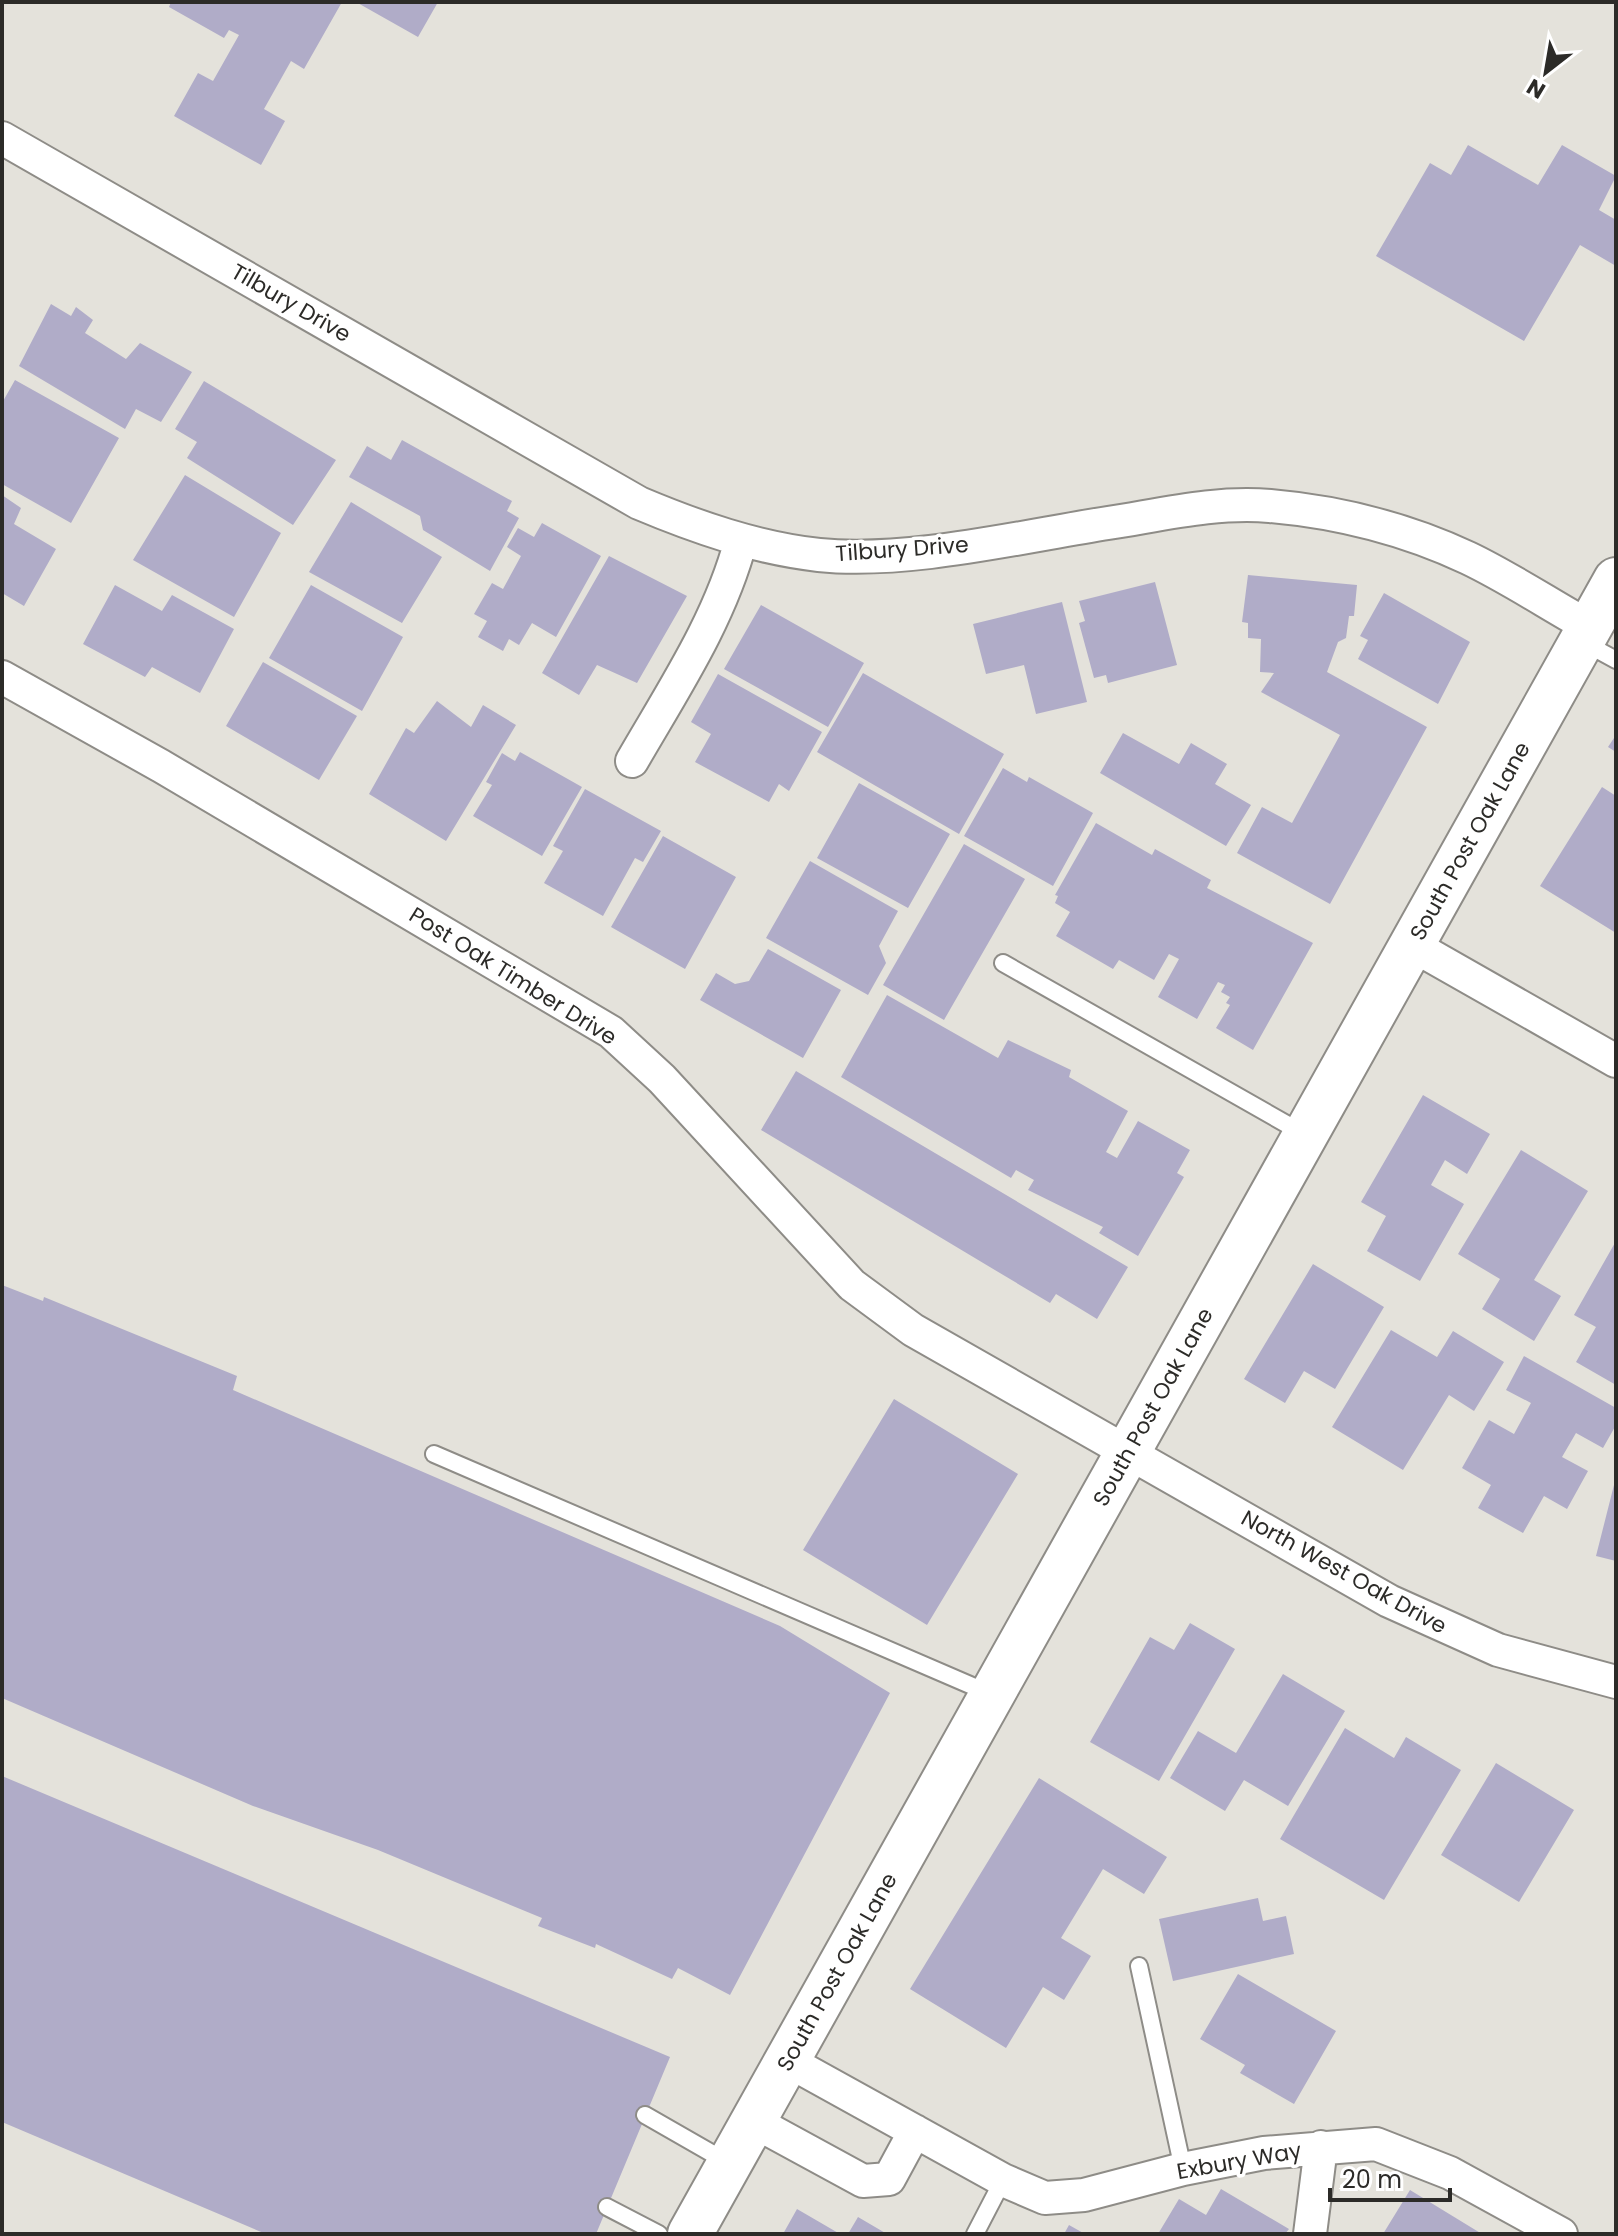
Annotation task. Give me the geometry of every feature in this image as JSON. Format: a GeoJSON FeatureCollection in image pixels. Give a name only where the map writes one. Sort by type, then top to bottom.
{"type":"FeatureCollection","features":[{"type":"Feature","properties":{"kind":"main road","name":"South Post Oak Lane"},"geometry":{"type":"LineString","coordinates":[[690,2234],[1412,945],[1596,643],[1616,580]]}},
{"type":"Feature","properties":{"kind":"street","name":"Tilbury Drive"},"geometry":{"type":"LineString","coordinates":[[2,138],[639,503],[696,527],[741,540],[819,555],[885,554],[970,545],[1205,508],[1268,505],[1342,516],[1400,531],[1470,559],[1596,643]]}},
{"type":"Feature","properties":{"kind":"street"},"geometry":{"type":"LineString","coordinates":[[632,761],[717,610],[741,540]]}},
{"type":"Feature","properties":{"kind":"street","name":"Post Oak Timber Drive"},"geometry":{"type":"LineString","coordinates":[[2,677],[189,782],[611,1032],[662,1079],[852,1285],[913,1330],[1129,1451]]}},
{"type":"Feature","properties":{"kind":"street"},"geometry":{"type":"LineString","coordinates":[[1412,945],[1616,1061]]}},
{"type":"Feature","properties":{"kind":"street","name":"North West Oak Drive"},"geometry":{"type":"LineString","coordinates":[[1129,1451],[1389,1601],[1447,1630],[1498,1650],[1616,1682]]}},
{"type":"Feature","properties":{"kind":"street","name":"Exbury Way"},"geometry":{"type":"LineString","coordinates":[[788,2061],[1003,2180],[1045,2198],[1084,2195],[1183,2169],[1321,2147],[1376,2144],[1450,2173],[1561,2234]]}},
{"type":"Feature","properties":{"kind":"street"},"geometry":{"type":"LineString","coordinates":[[753,2121],[863,2181],[889,2179],[915,2131]]}},
{"type":"Feature","properties":{"kind":"street"},"geometry":{"type":"LineString","coordinates":[[1310,2234],[1321,2147]]}},
{"type":"Feature","properties":{"kind":"lane"},"geometry":{"type":"LineString","coordinates":[[1003,963],[1306,1135]]}},
{"type":"Feature","properties":{"kind":"lane"},"geometry":{"type":"LineString","coordinates":[[434,1454],[993,1695]]}},
{"type":"Feature","properties":{"kind":"lane"},"geometry":{"type":"LineString","coordinates":[[1139,1966],[1183,2169]]}},
{"type":"Feature","properties":{"kind":"lane"},"geometry":{"type":"LineString","coordinates":[[645,2115],[730,2163]]}},
{"type":"Feature","properties":{"kind":"lane"},"geometry":{"type":"LineString","coordinates":[[975,2234],[1003,2180]]}},
{"type":"Feature","properties":{"kind":"lane"},"geometry":{"type":"LineString","coordinates":[[607,2207],[659,2234]]}},
{"type":"Feature","properties":{"kind":"building"},"geometry":{"type":"Polygon","coordinates":[[[171,2],[342,2],[304,69],[291,61],[264,109],[285,121],[261,165],[174,116],[198,73],[213,81],[239,35],[229,30],[224,38],[169,7],[171,2]]]}},
{"type":"Feature","properties":{"kind":"building"},"geometry":{"type":"Polygon","coordinates":[[[356,2],[438,2],[418,37],[356,2]]]}},
{"type":"Feature","properties":{"kind":"building"},"geometry":{"type":"Polygon","coordinates":[[[1468,145],[1538,185],[1562,145],[1616,176],[1599,210],[1616,220],[1616,266],[1580,245],[1524,341],[1376,256],[1430,163],[1451,175],[1468,145]]]}},
{"type":"Feature","properties":{"kind":"building"},"geometry":{"type":"Polygon","coordinates":[[[51,304],[71,316],[76,307],[93,320],[85,333],[126,359],[140,343],[192,372],[161,422],[136,409],[125,429],[19,366],[51,304]]]}},
{"type":"Feature","properties":{"kind":"building"},"geometry":{"type":"Polygon","coordinates":[[[15,380],[119,438],[71,523],[2,484],[2,403],[15,380]]]}},
{"type":"Feature","properties":{"kind":"building"},"geometry":{"type":"Polygon","coordinates":[[[204,381],[336,460],[293,525],[187,458],[197,442],[175,429],[204,381]]]}},
{"type":"Feature","properties":{"kind":"building"},"geometry":{"type":"Polygon","coordinates":[[[402,440],[512,501],[507,511],[519,518],[490,571],[423,530],[420,516],[349,477],[367,446],[391,460],[402,440]]]}},
{"type":"Feature","properties":{"kind":"building"},"geometry":{"type":"Polygon","coordinates":[[[185,475],[281,533],[234,617],[133,560],[185,475]]]}},
{"type":"Feature","properties":{"kind":"building"},"geometry":{"type":"Polygon","coordinates":[[[2,495],[21,508],[14,524],[56,549],[24,606],[2,593],[2,495]]]}},
{"type":"Feature","properties":{"kind":"building"},"geometry":{"type":"Polygon","coordinates":[[[351,502],[442,557],[402,623],[309,572],[351,502]]]}},
{"type":"Feature","properties":{"kind":"building"},"geometry":{"type":"Polygon","coordinates":[[[542,523],[601,556],[556,637],[532,623],[519,645],[509,639],[503,651],[478,637],[487,621],[474,614],[492,583],[503,589],[521,556],[507,547],[518,528],[534,537],[542,523]]]}},
{"type":"Feature","properties":{"kind":"building"},"geometry":{"type":"Polygon","coordinates":[[[609,556],[687,596],[637,683],[597,665],[579,695],[542,673],[609,556]]]}},
{"type":"Feature","properties":{"kind":"building"},"geometry":{"type":"Polygon","coordinates":[[[1248,575],[1357,585],[1354,616],[1349,616],[1346,638],[1338,642],[1327,672],[1427,727],[1330,904],[1237,853],[1262,807],[1292,823],[1340,735],[1261,692],[1274,673],[1260,672],[1261,639],[1248,638],[1248,623],[1242,622],[1248,575]]]}},
{"type":"Feature","properties":{"kind":"building"},"geometry":{"type":"Polygon","coordinates":[[[1155,582],[1177,665],[1108,683],[1106,675],[1094,678],[1079,623],[1085,621],[1079,601],[1155,582]]]}},
{"type":"Feature","properties":{"kind":"building"},"geometry":{"type":"Polygon","coordinates":[[[115,585],[162,611],[172,595],[234,629],[200,693],[152,667],[145,677],[83,644],[115,585]]]}},
{"type":"Feature","properties":{"kind":"building"},"geometry":{"type":"Polygon","coordinates":[[[311,585],[403,637],[362,711],[269,658],[311,585]]]}},
{"type":"Feature","properties":{"kind":"building"},"geometry":{"type":"Polygon","coordinates":[[[1384,593],[1470,642],[1438,704],[1358,659],[1368,640],[1360,636],[1384,593]]]}},
{"type":"Feature","properties":{"kind":"building"},"geometry":{"type":"Polygon","coordinates":[[[1062,602],[1087,702],[1036,714],[1024,665],[986,674],[973,624],[1062,602]]]}},
{"type":"Feature","properties":{"kind":"building"},"geometry":{"type":"Polygon","coordinates":[[[761,605],[864,663],[828,727],[724,669],[761,605]]]}},
{"type":"Feature","properties":{"kind":"building"},"geometry":{"type":"Polygon","coordinates":[[[263,662],[357,716],[319,780],[226,726],[263,662]]]}},
{"type":"Feature","properties":{"kind":"building"},"geometry":{"type":"Polygon","coordinates":[[[863,673],[1004,754],[959,834],[817,752],[863,673]]]}},
{"type":"Feature","properties":{"kind":"building"},"geometry":{"type":"Polygon","coordinates":[[[718,674],[822,732],[789,791],[779,784],[769,802],[695,762],[711,734],[691,722],[718,674]]]}},
{"type":"Feature","properties":{"kind":"building"},"geometry":{"type":"Polygon","coordinates":[[[437,701],[471,727],[483,705],[516,725],[446,841],[369,794],[406,728],[414,733],[437,701]]]}},
{"type":"Feature","properties":{"kind":"building"},"geometry":{"type":"Polygon","coordinates":[[[1123,733],[1179,764],[1191,743],[1227,764],[1215,784],[1251,805],[1226,846],[1100,773],[1123,733]]]}},
{"type":"Feature","properties":{"kind":"building"},"geometry":{"type":"Polygon","coordinates":[[[1616,735],[1616,752],[1608,747],[1616,735]]]}},
{"type":"Feature","properties":{"kind":"building"},"geometry":{"type":"Polygon","coordinates":[[[520,752],[582,787],[542,856],[473,816],[492,785],[486,782],[502,753],[515,761],[520,752]]]}},
{"type":"Feature","properties":{"kind":"building"},"geometry":{"type":"Polygon","coordinates":[[[1003,768],[1027,782],[1029,777],[1093,813],[1053,886],[964,836],[1003,768]]]}},
{"type":"Feature","properties":{"kind":"building"},"geometry":{"type":"Polygon","coordinates":[[[859,783],[950,834],[908,908],[817,858],[859,783]]]}},
{"type":"Feature","properties":{"kind":"building"},"geometry":{"type":"Polygon","coordinates":[[[1602,787],[1616,796],[1616,933],[1540,886],[1602,787]]]}},
{"type":"Feature","properties":{"kind":"building"},"geometry":{"type":"Polygon","coordinates":[[[585,789],[661,831],[643,862],[635,858],[603,916],[544,883],[563,851],[553,846],[585,789]]]}},
{"type":"Feature","properties":{"kind":"building"},"geometry":{"type":"Polygon","coordinates":[[[1096,823],[1152,855],[1155,849],[1211,880],[1207,888],[1313,943],[1253,1050],[1216,1028],[1230,1005],[1226,1003],[1230,997],[1221,992],[1225,985],[1218,982],[1197,1019],[1158,997],[1179,959],[1169,954],[1154,980],[1119,960],[1113,969],[1056,936],[1070,912],[1055,903],[1058,896],[1055,895],[1096,823]]]}},
{"type":"Feature","properties":{"kind":"building"},"geometry":{"type":"Polygon","coordinates":[[[663,836],[736,877],[685,969],[611,927],[663,836]]]}},
{"type":"Feature","properties":{"kind":"building"},"geometry":{"type":"Polygon","coordinates":[[[964,844],[1025,879],[944,1020],[883,985],[964,844]]]}},
{"type":"Feature","properties":{"kind":"building"},"geometry":{"type":"Polygon","coordinates":[[[810,861],[898,911],[879,946],[886,963],[868,995],[766,938],[810,861]]]}},
{"type":"Feature","properties":{"kind":"building"},"geometry":{"type":"Polygon","coordinates":[[[768,949],[841,990],[803,1058],[700,1000],[716,973],[735,984],[749,981],[768,949]]]}},
{"type":"Feature","properties":{"kind":"building"},"geometry":{"type":"Polygon","coordinates":[[[887,995],[998,1058],[1008,1040],[1071,1070],[1069,1077],[1128,1111],[1106,1152],[1117,1158],[1138,1121],[1190,1150],[1177,1173],[1184,1177],[1138,1256],[1099,1233],[1103,1227],[1028,1190],[1034,1180],[1016,1170],[1011,1178],[841,1077],[887,995]]]}},
{"type":"Feature","properties":{"kind":"building"},"geometry":{"type":"Polygon","coordinates":[[[796,1071],[1128,1267],[1097,1319],[1056,1294],[1050,1303],[761,1130],[796,1071]]]}},
{"type":"Feature","properties":{"kind":"building"},"geometry":{"type":"Polygon","coordinates":[[[1423,1095],[1490,1134],[1467,1174],[1445,1160],[1431,1185],[1464,1204],[1420,1281],[1367,1251],[1386,1216],[1361,1202],[1423,1095]]]}},
{"type":"Feature","properties":{"kind":"building"},"geometry":{"type":"Polygon","coordinates":[[[1521,1150],[1588,1191],[1534,1280],[1561,1296],[1534,1341],[1482,1309],[1500,1279],[1458,1254],[1521,1150]]]}},
{"type":"Feature","properties":{"kind":"building"},"geometry":{"type":"Polygon","coordinates":[[[1616,1241],[1616,1385],[1576,1362],[1596,1327],[1574,1315],[1616,1241]]]}},
{"type":"Feature","properties":{"kind":"building"},"geometry":{"type":"Polygon","coordinates":[[[1313,1264],[1384,1307],[1335,1389],[1304,1371],[1285,1403],[1244,1379],[1313,1264]]]}},
{"type":"Feature","properties":{"kind":"building"},"geometry":{"type":"Polygon","coordinates":[[[2,1285],[43,1301],[44,1297],[237,1376],[233,1390],[780,1626],[890,1693],[730,1995],[678,1968],[672,1979],[596,1944],[595,1948],[538,1926],[542,1918],[378,1850],[253,1806],[2,1698],[2,1285]]]}},
{"type":"Feature","properties":{"kind":"building"},"geometry":{"type":"Polygon","coordinates":[[[1391,1330],[1437,1357],[1453,1331],[1504,1362],[1474,1411],[1449,1395],[1403,1470],[1332,1427],[1391,1330]]]}},
{"type":"Feature","properties":{"kind":"building"},"geometry":{"type":"Polygon","coordinates":[[[1524,1356],[1616,1408],[1616,1425],[1603,1448],[1576,1433],[1562,1457],[1588,1471],[1567,1509],[1544,1496],[1523,1533],[1478,1508],[1491,1485],[1462,1468],[1489,1420],[1514,1434],[1531,1403],[1506,1390],[1524,1356]]]}},
{"type":"Feature","properties":{"kind":"building"},"geometry":{"type":"Polygon","coordinates":[[[894,1399],[1018,1474],[927,1625],[803,1550],[894,1399]]]}},
{"type":"Feature","properties":{"kind":"building"},"geometry":{"type":"Polygon","coordinates":[[[1616,1481],[1616,1561],[1596,1556],[1616,1481]]]}},
{"type":"Feature","properties":{"kind":"building"},"geometry":{"type":"Polygon","coordinates":[[[1190,1623],[1235,1649],[1159,1781],[1090,1742],[1150,1637],[1174,1650],[1190,1623]]]}},
{"type":"Feature","properties":{"kind":"building"},"geometry":{"type":"Polygon","coordinates":[[[1283,1674],[1345,1711],[1288,1806],[1244,1780],[1225,1811],[1170,1778],[1198,1731],[1236,1753],[1283,1674]]]}},
{"type":"Feature","properties":{"kind":"building"},"geometry":{"type":"Polygon","coordinates":[[[1345,1728],[1394,1758],[1406,1737],[1461,1770],[1384,1900],[1280,1839],[1345,1728]]]}},
{"type":"Feature","properties":{"kind":"building"},"geometry":{"type":"Polygon","coordinates":[[[1496,1763],[1574,1810],[1519,1902],[1441,1855],[1496,1763]]]}},
{"type":"Feature","properties":{"kind":"building"},"geometry":{"type":"Polygon","coordinates":[[[2,1776],[670,2057],[596,2234],[266,2234],[2,2122],[2,1776]]]}},
{"type":"Feature","properties":{"kind":"building"},"geometry":{"type":"Polygon","coordinates":[[[1039,1778],[1167,1857],[1144,1894],[1103,1869],[1061,1938],[1091,1956],[1064,2000],[1043,1987],[1006,2048],[910,1989],[1039,1778]]]}},
{"type":"Feature","properties":{"kind":"building"},"geometry":{"type":"Polygon","coordinates":[[[1258,1898],[1263,1921],[1286,1916],[1294,1954],[1173,1981],[1159,1919],[1258,1898]]]}},
{"type":"Feature","properties":{"kind":"building"},"geometry":{"type":"Polygon","coordinates":[[[1238,1974],[1336,2031],[1294,2104],[1240,2073],[1245,2065],[1200,2039],[1238,1974]]]}},
{"type":"Feature","properties":{"kind":"building"},"geometry":{"type":"Polygon","coordinates":[[[1221,2189],[1289,2229],[1285,2234],[1158,2234],[1179,2199],[1206,2215],[1221,2189]]]}},
{"type":"Feature","properties":{"kind":"building"},"geometry":{"type":"Polygon","coordinates":[[[1410,2190],[1482,2234],[1383,2234],[1410,2190]]]}},
{"type":"Feature","properties":{"kind":"building"},"geometry":{"type":"Polygon","coordinates":[[[797,2209],[840,2234],[783,2234],[797,2209]]]}},
{"type":"Feature","properties":{"kind":"building"},"geometry":{"type":"Polygon","coordinates":[[[858,2217],[887,2234],[848,2234],[858,2217]]]}},
{"type":"Feature","properties":{"kind":"building"},"geometry":{"type":"Polygon","coordinates":[[[1069,2225],[1085,2234],[1064,2234],[1069,2225]]]}}]}
